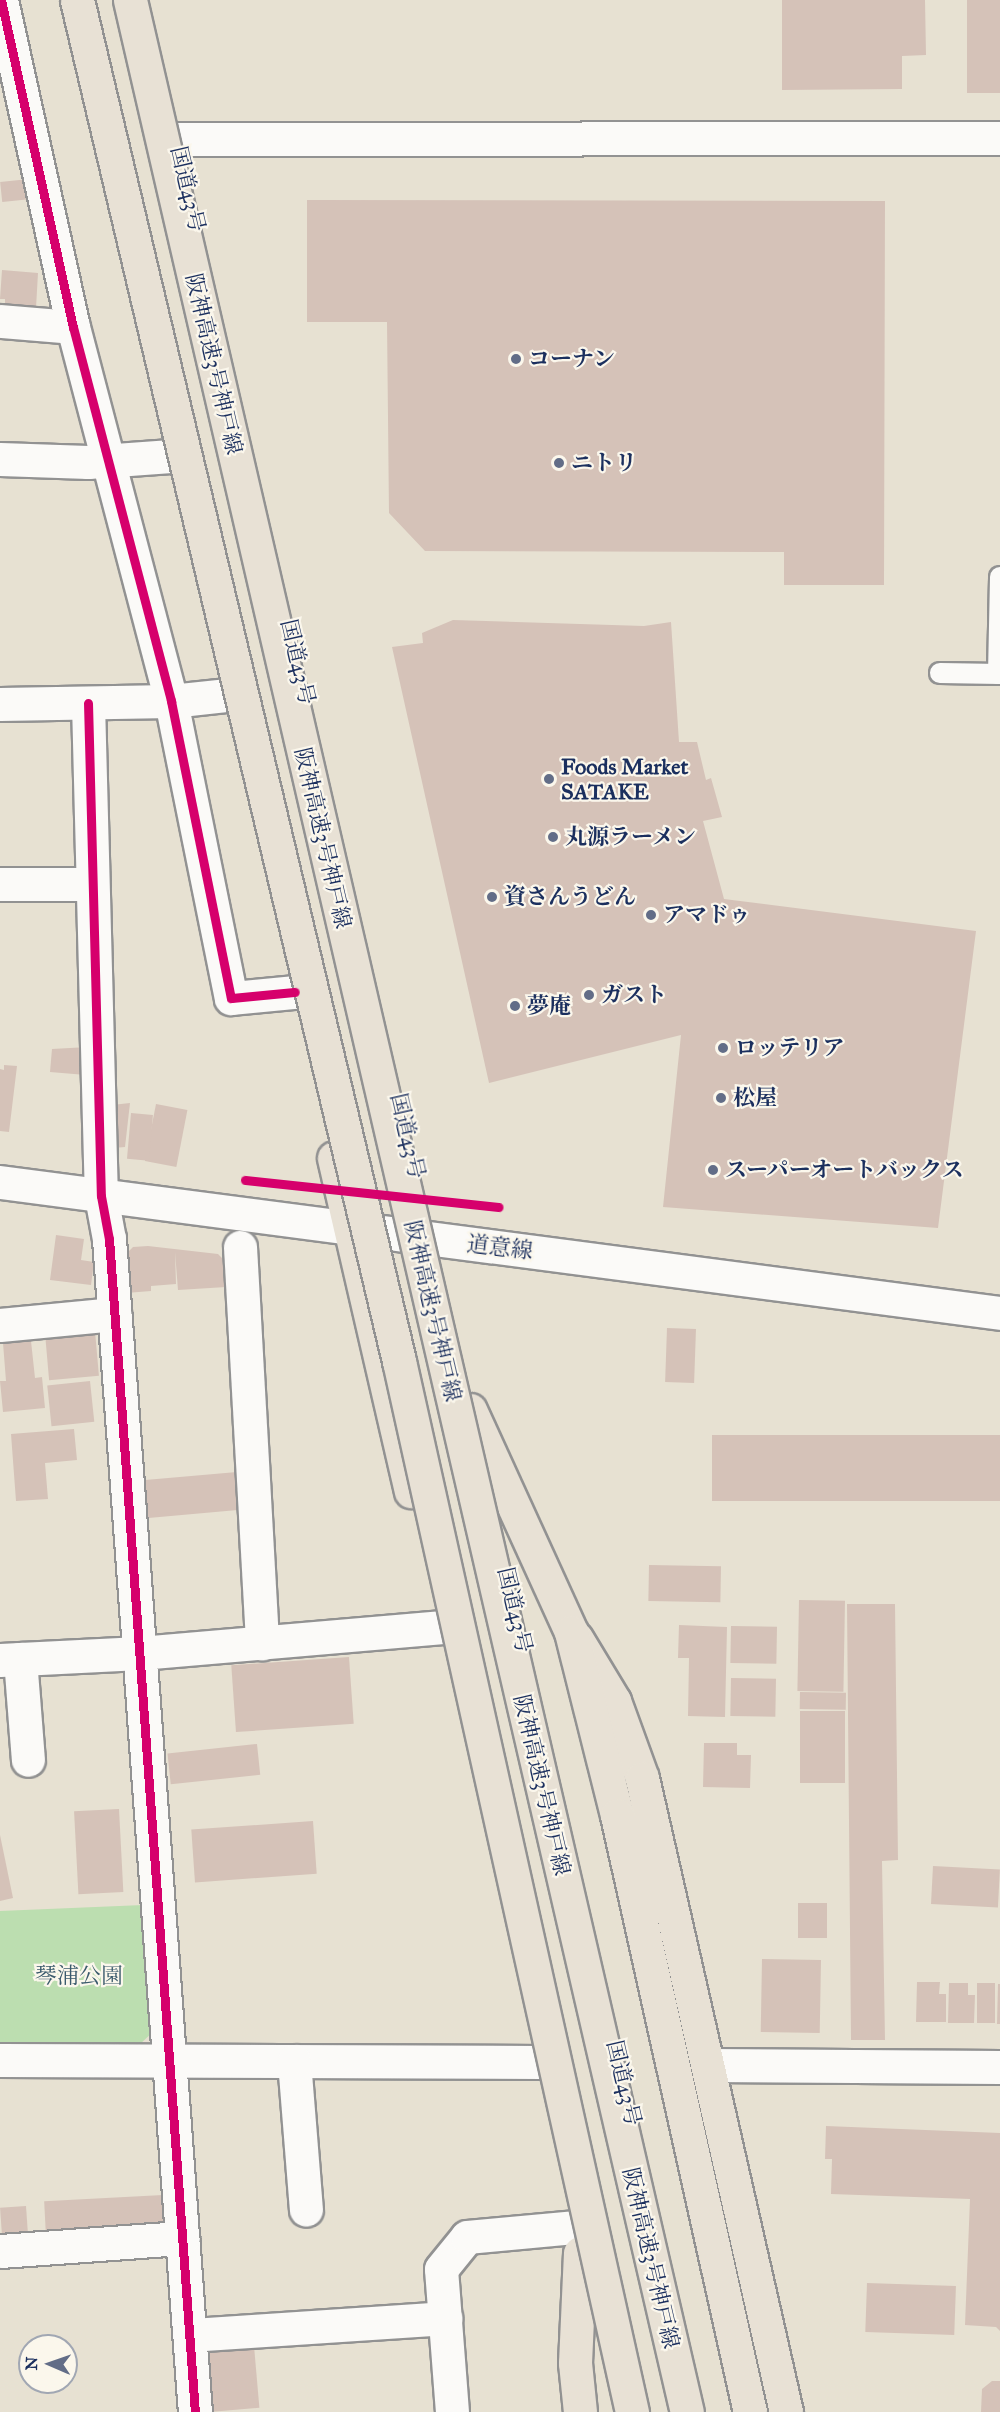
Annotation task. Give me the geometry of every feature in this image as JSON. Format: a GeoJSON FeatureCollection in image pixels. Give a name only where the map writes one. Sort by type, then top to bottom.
{"type":"FeatureCollection","features":[{"type":"Feature","properties":{"kind":"highway"},"geometry":{"type":"LineString","coordinates":[[63,0],[443,1627],[541,2062],[577,2240],[617,2412]]}},
{"type":"Feature","properties":{"kind":"highway","name":"阪神高速3号神戸線"},"geometry":{"type":"LineString","coordinates":[[77,0],[399,1360],[632,2412]]}},
{"type":"Feature","properties":{"kind":"highway","name":"阪神高速3号神戸線"},"geometry":{"type":"LineString","coordinates":[[130,0],[687,2412]]}},
{"type":"Feature","properties":{"kind":"highway","name":"国道43号"},"geometry":{"type":"LineString","coordinates":[[145,0],[702,2412]]}},
{"type":"Feature","properties":{"kind":"highway"},"geometry":{"type":"LineString","coordinates":[[470,1410],[572,1632],[614,1701],[642,1778],[786,2412]]}},
{"type":"Feature","properties":{"kind":"highway"},"geometry":{"type":"LineString","coordinates":[[572,1632],[617,1815],[750,2412]]}},
{"type":"Feature","properties":{"kind":"highway"},"geometry":{"type":"LineString","coordinates":[[577,2240],[575,2363],[580,2412]]}},
{"type":"Feature","properties":{"kind":"highway"},"geometry":{"type":"LineString","coordinates":[[564,2412],[575,2363]]}},
{"type":"Feature","properties":{"kind":"street"},"geometry":{"type":"LineString","coordinates":[[1,0],[9,69],[171,701],[231,998],[295,992]]}},
{"type":"Feature","properties":{"kind":"street"},"geometry":{"type":"LineString","coordinates":[[176,140],[1000,138]]}},
{"type":"Feature","properties":{"kind":"street"},"geometry":{"type":"LineString","coordinates":[[0,321],[74,327]]}},
{"type":"Feature","properties":{"kind":"street"},"geometry":{"type":"LineString","coordinates":[[0,459],[108,460],[171,456]]}},
{"type":"Feature","properties":{"kind":"street"},"geometry":{"type":"LineString","coordinates":[[0,704],[171,701],[226,695]]}},
{"type":"Feature","properties":{"kind":"street"},"geometry":{"type":"LineString","coordinates":[[88,703],[90,884],[101,1196],[114,1314],[172,2060],[195,2412]]}},
{"type":"Feature","properties":{"kind":"street"},"geometry":{"type":"LineString","coordinates":[[0,884],[90,884]]}},
{"type":"Feature","properties":{"kind":"street","name":"道意線"},"geometry":{"type":"LineString","coordinates":[[0,1182],[351,1230],[1000,1313]]}},
{"type":"Feature","properties":{"kind":"street"},"geometry":{"type":"LineString","coordinates":[[240,1247],[262,1643]]}},
{"type":"Feature","properties":{"kind":"street"},"geometry":{"type":"LineString","coordinates":[[0,1325],[114,1314]]}},
{"type":"Feature","properties":{"kind":"street"},"geometry":{"type":"LineString","coordinates":[[28,1760],[10,1659],[140,1653],[443,1627]]}},
{"type":"Feature","properties":{"kind":"street"},"geometry":{"type":"LineString","coordinates":[[0,2060],[541,2062]]}},
{"type":"Feature","properties":{"kind":"street"},"geometry":{"type":"LineString","coordinates":[[294,2061],[306,2210]]}},
{"type":"Feature","properties":{"kind":"street"},"geometry":{"type":"LineString","coordinates":[[709,2065],[1000,2067]]}},
{"type":"Feature","properties":{"kind":"street"},"geometry":{"type":"LineString","coordinates":[[452,2412],[441,2269],[467,2237],[577,2240]]}},
{"type":"Feature","properties":{"kind":"street"},"geometry":{"type":"LineString","coordinates":[[0,2251],[183,2238]]}},
{"type":"Feature","properties":{"kind":"street"},"geometry":{"type":"LineString","coordinates":[[190,2335],[445,2318]]}},
{"type":"Feature","properties":{"kind":"lane"},"geometry":{"type":"LineString","coordinates":[[940,673],[999,674],[1000,577]]}},
{"type":"Feature","properties":{"kind":"green space","name":"琴浦公園"},"geometry":{"type":"Polygon","coordinates":[[[143,1905],[154,2031],[139,2045],[0,2046],[0,1911],[143,1905]]]}},
{"type":"Feature","properties":{"kind":"building"},"geometry":{"type":"Polygon","coordinates":[[[782,0],[925,0],[926,55],[902,56],[902,89],[782,90],[782,0]]]}},
{"type":"Feature","properties":{"kind":"building"},"geometry":{"type":"Polygon","coordinates":[[[967,0],[1000,0],[1000,93],[967,93],[967,0]]]}},
{"type":"Feature","properties":{"kind":"building"},"geometry":{"type":"Polygon","coordinates":[[[29,179],[31,199],[2,202],[0,182],[29,179]]]}},
{"type":"Feature","properties":{"kind":"building"},"geometry":{"type":"Polygon","coordinates":[[[307,200],[885,201],[884,585],[784,585],[784,552],[425,551],[389,513],[387,322],[307,322],[307,200]]]}},
{"type":"Feature","properties":{"kind":"building"},"geometry":{"type":"Polygon","coordinates":[[[2,270],[38,273],[36,308],[5,305],[5,299],[0,299],[2,270]]]}},
{"type":"Feature","properties":{"kind":"building","name":"アマドゥ"},"geometry":{"type":"Polygon","coordinates":[[[453,620],[644,626],[671,622],[679,742],[697,742],[706,780],[711,778],[722,817],[703,821],[724,899],[976,931],[938,1228],[663,1207],[681,1035],[489,1083],[392,647],[423,643],[422,633],[453,620]]]}},
{"type":"Feature","properties":{"kind":"building"},"geometry":{"type":"Polygon","coordinates":[[[88,1047],[86,1075],[50,1072],[52,1049],[88,1047]]]}},
{"type":"Feature","properties":{"kind":"building"},"geometry":{"type":"Polygon","coordinates":[[[4,1065],[17,1066],[9,1132],[0,1131],[0,1069],[4,1070],[4,1065]]]}},
{"type":"Feature","properties":{"kind":"building"},"geometry":{"type":"Polygon","coordinates":[[[130,1103],[125,1147],[113,1148],[112,1105],[130,1103]]]}},
{"type":"Feature","properties":{"kind":"building"},"geometry":{"type":"Polygon","coordinates":[[[156,1104],[187,1110],[176,1167],[145,1161],[156,1104]]]}},
{"type":"Feature","properties":{"kind":"building"},"geometry":{"type":"Polygon","coordinates":[[[131,1113],[153,1115],[149,1161],[127,1159],[131,1113]]]}},
{"type":"Feature","properties":{"kind":"building"},"geometry":{"type":"Polygon","coordinates":[[[56,1235],[84,1239],[81,1260],[94,1262],[91,1285],[50,1280],[56,1235]]]}},
{"type":"Feature","properties":{"kind":"building"},"geometry":{"type":"Polygon","coordinates":[[[148,1246],[218,1254],[224,1260],[226,1287],[178,1290],[175,1252],[176,1284],[151,1286],[151,1291],[126,1293],[124,1256],[133,1247],[148,1246]]]}},
{"type":"Feature","properties":{"kind":"building"},"geometry":{"type":"Polygon","coordinates":[[[667,1328],[696,1329],[694,1383],[665,1382],[667,1328]]]}},
{"type":"Feature","properties":{"kind":"building"},"geometry":{"type":"Polygon","coordinates":[[[95,1331],[99,1376],[49,1380],[45,1335],[95,1331]]]}},
{"type":"Feature","properties":{"kind":"building"},"geometry":{"type":"Polygon","coordinates":[[[31,1341],[35,1378],[42,1377],[45,1408],[3,1412],[0,1381],[6,1381],[3,1343],[31,1341]]]}},
{"type":"Feature","properties":{"kind":"building"},"geometry":{"type":"Polygon","coordinates":[[[90,1381],[94,1422],[52,1426],[47,1385],[90,1381]]]}},
{"type":"Feature","properties":{"kind":"building"},"geometry":{"type":"Polygon","coordinates":[[[74,1429],[77,1460],[45,1463],[48,1499],[16,1501],[11,1434],[74,1429]]]}},
{"type":"Feature","properties":{"kind":"building"},"geometry":{"type":"Polygon","coordinates":[[[712,1435],[1000,1435],[1000,1501],[712,1501],[712,1435]]]}},
{"type":"Feature","properties":{"kind":"building"},"geometry":{"type":"Polygon","coordinates":[[[237,1472],[240,1510],[146,1518],[142,1480],[237,1472]]]}},
{"type":"Feature","properties":{"kind":"building"},"geometry":{"type":"Polygon","coordinates":[[[649,1565],[721,1566],[720,1602],[648,1601],[649,1565]]]}},
{"type":"Feature","properties":{"kind":"building"},"geometry":{"type":"Polygon","coordinates":[[[799,1600],[845,1601],[843,1692],[797,1691],[799,1600]]]}},
{"type":"Feature","properties":{"kind":"building"},"geometry":{"type":"Polygon","coordinates":[[[847,1604],[895,1604],[898,1860],[882,1861],[885,2040],[851,2040],[847,1604]]]}},
{"type":"Feature","properties":{"kind":"building"},"geometry":{"type":"Polygon","coordinates":[[[679,1625],[727,1627],[725,1717],[688,1716],[689,1658],[678,1658],[679,1625]]]}},
{"type":"Feature","properties":{"kind":"building"},"geometry":{"type":"Polygon","coordinates":[[[731,1626],[777,1627],[776,1664],[730,1663],[731,1626]]]}},
{"type":"Feature","properties":{"kind":"building"},"geometry":{"type":"Polygon","coordinates":[[[349,1657],[354,1724],[236,1732],[231,1665],[349,1657]]]}},
{"type":"Feature","properties":{"kind":"building"},"geometry":{"type":"Polygon","coordinates":[[[731,1678],[776,1679],[775,1717],[730,1716],[731,1678]]]}},
{"type":"Feature","properties":{"kind":"building"},"geometry":{"type":"Polygon","coordinates":[[[800,1692],[846,1693],[846,1710],[800,1709],[800,1692]]]}},
{"type":"Feature","properties":{"kind":"building"},"geometry":{"type":"Polygon","coordinates":[[[800,1711],[845,1711],[845,1783],[800,1783],[800,1711]]]}},
{"type":"Feature","properties":{"kind":"building"},"geometry":{"type":"Polygon","coordinates":[[[704,1743],[737,1743],[737,1755],[751,1755],[750,1788],[703,1787],[704,1743]]]}},
{"type":"Feature","properties":{"kind":"building"},"geometry":{"type":"Polygon","coordinates":[[[257,1744],[260,1775],[171,1784],[167,1753],[257,1744]]]}},
{"type":"Feature","properties":{"kind":"building"},"geometry":{"type":"Polygon","coordinates":[[[119,1809],[123,1892],[78,1894],[74,1811],[119,1809]]]}},
{"type":"Feature","properties":{"kind":"building"},"geometry":{"type":"Polygon","coordinates":[[[313,1821],[317,1874],[195,1882],[191,1830],[313,1821]]]}},
{"type":"Feature","properties":{"kind":"building"},"geometry":{"type":"Polygon","coordinates":[[[0,1835],[13,1898],[0,1901],[0,1835]]]}},
{"type":"Feature","properties":{"kind":"building"},"geometry":{"type":"Polygon","coordinates":[[[933,1866],[1000,1870],[998,1907],[931,1904],[933,1866]]]}},
{"type":"Feature","properties":{"kind":"building"},"geometry":{"type":"Polygon","coordinates":[[[798,1903],[827,1903],[827,1938],[798,1938],[798,1903]]]}},
{"type":"Feature","properties":{"kind":"building"},"geometry":{"type":"Polygon","coordinates":[[[762,1959],[821,1960],[820,2033],[761,2032],[762,1959]]]}},
{"type":"Feature","properties":{"kind":"building"},"geometry":{"type":"Polygon","coordinates":[[[917,1982],[940,1982],[939,1994],[946,1994],[946,2022],[916,2022],[917,1982]]]}},
{"type":"Feature","properties":{"kind":"building"},"geometry":{"type":"Polygon","coordinates":[[[949,1983],[968,1983],[968,1995],[975,1995],[974,2023],[948,2023],[949,1983]]]}},
{"type":"Feature","properties":{"kind":"building"},"geometry":{"type":"Polygon","coordinates":[[[977,1983],[995,1983],[995,2023],[977,2023],[977,1983]]]}},
{"type":"Feature","properties":{"kind":"building"},"geometry":{"type":"Polygon","coordinates":[[[998,1984],[1000,1984],[1000,2024],[997,2024],[998,1984]]]}},
{"type":"Feature","properties":{"kind":"building"},"geometry":{"type":"Polygon","coordinates":[[[826,2126],[1000,2133],[1000,2331],[996,2327],[965,2325],[970,2199],[831,2194],[832,2159],[825,2159],[826,2126]]]}},
{"type":"Feature","properties":{"kind":"building"},"geometry":{"type":"Polygon","coordinates":[[[163,2195],[165,2229],[46,2235],[44,2201],[163,2195]]]}},
{"type":"Feature","properties":{"kind":"building"},"geometry":{"type":"Polygon","coordinates":[[[26,2206],[28,2237],[2,2239],[0,2208],[26,2206]]]}},
{"type":"Feature","properties":{"kind":"building"},"geometry":{"type":"Polygon","coordinates":[[[867,2283],[956,2286],[954,2335],[865,2332],[867,2283]]]}},
{"type":"Feature","properties":{"kind":"building"},"geometry":{"type":"Polygon","coordinates":[[[254,2346],[259,2408],[213,2412],[207,2350],[254,2346]]]}},
{"type":"Feature","properties":{"kind":"building"},"geometry":{"type":"Polygon","coordinates":[[[992,2381],[1000,2381],[1000,2412],[981,2412],[982,2389],[992,2381]]]}},
{"type":"Feature","properties":{"kind":"cycle path"},"geometry":{"type":"LineString","coordinates":[[1,0],[73,327],[171,701],[231,998],[295,992]]}},
{"type":"Feature","properties":{"kind":"cycle path"},"geometry":{"type":"LineString","coordinates":[[88,703],[101,1196],[109,1239],[195,2412]]}},
{"type":"Feature","properties":{"kind":"cycle path"},"geometry":{"type":"LineString","coordinates":[[245,1180],[499,1207]]}},
{"type":"Feature","properties":{"kind":"place","name":"コーナン"},"geometry":{"type":"Point","coordinates":[516,359]}},
{"type":"Feature","properties":{"kind":"place","name":"ニトリ"},"geometry":{"type":"Point","coordinates":[559,463]}},
{"type":"Feature","properties":{"kind":"place","name":"Foods Market SATAKE"},"geometry":{"type":"Point","coordinates":[549,779]}},
{"type":"Feature","properties":{"kind":"place","name":"丸源ラーメン"},"geometry":{"type":"Point","coordinates":[553,837]}},
{"type":"Feature","properties":{"kind":"place","name":"資さんうどん"},"geometry":{"type":"Point","coordinates":[492,897]}},
{"type":"Feature","properties":{"kind":"place","name":"アマドゥ"},"geometry":{"type":"Point","coordinates":[651,915]}},
{"type":"Feature","properties":{"kind":"place","name":"ガスト"},"geometry":{"type":"Point","coordinates":[589,995]}},
{"type":"Feature","properties":{"kind":"place","name":"夢庵"},"geometry":{"type":"Point","coordinates":[515,1006]}},
{"type":"Feature","properties":{"kind":"place","name":"ロッテリア"},"geometry":{"type":"Point","coordinates":[723,1048]}},
{"type":"Feature","properties":{"kind":"place","name":"松屋"},"geometry":{"type":"Point","coordinates":[721,1098]}},
{"type":"Feature","properties":{"kind":"place","name":"スーパーオートバックス"},"geometry":{"type":"Point","coordinates":[713,1170]}}]}
